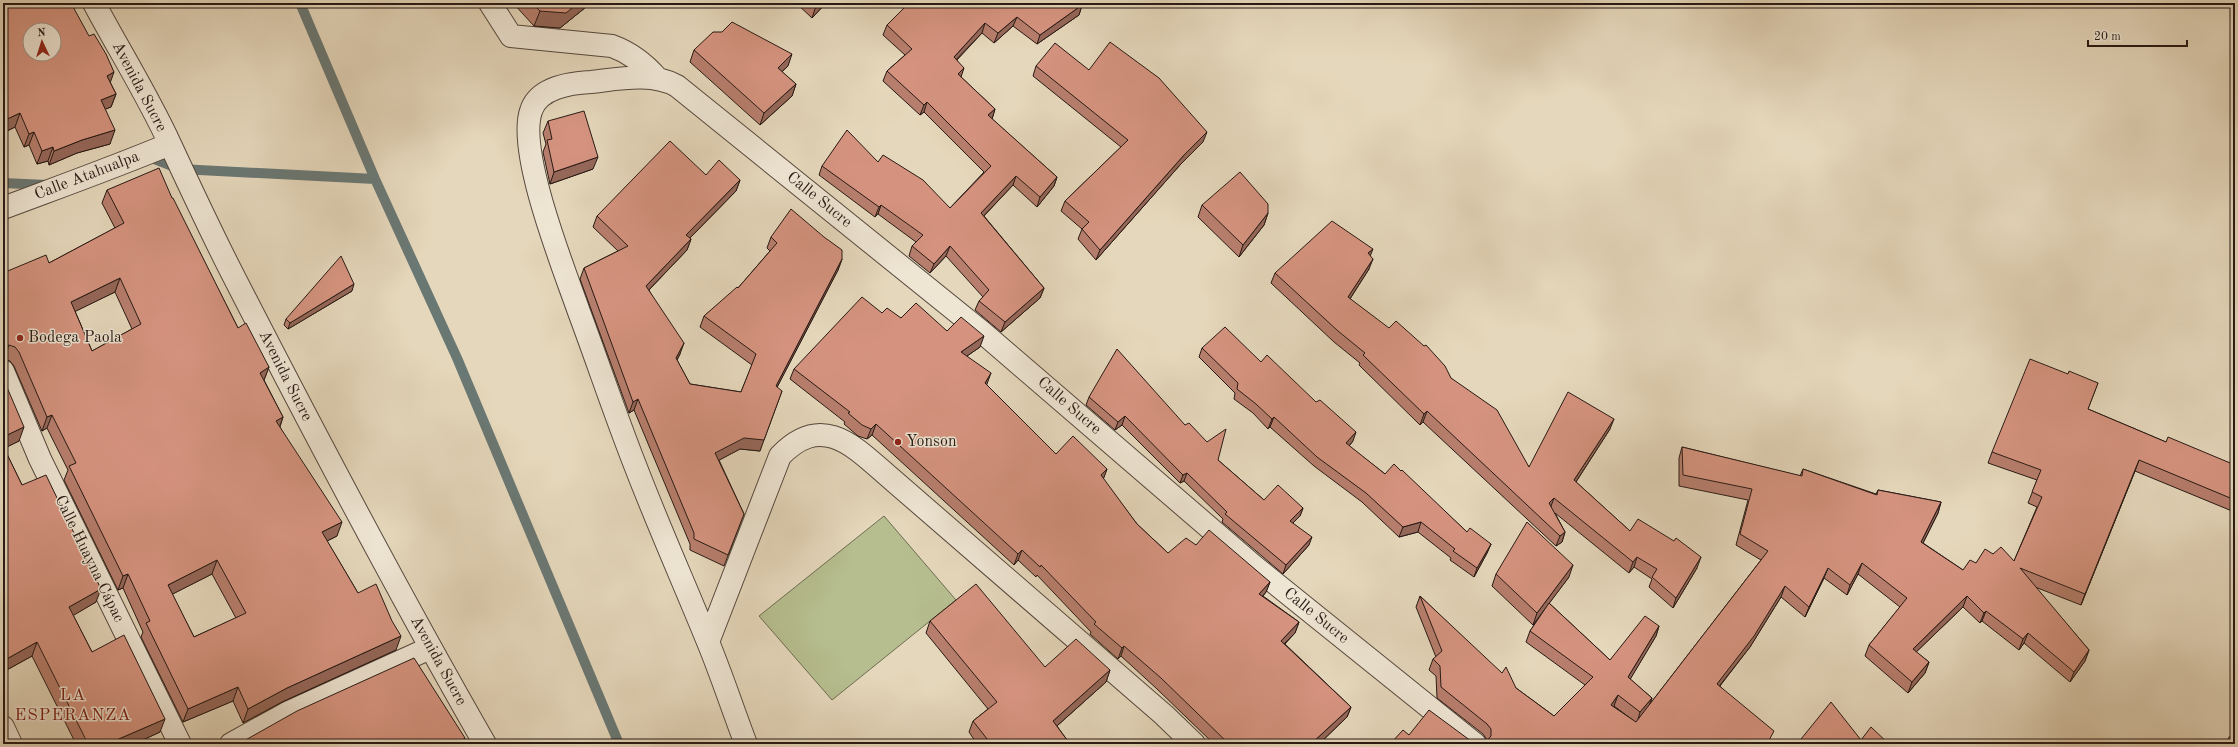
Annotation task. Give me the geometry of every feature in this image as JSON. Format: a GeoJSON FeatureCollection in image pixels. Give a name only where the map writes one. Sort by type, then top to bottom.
{"type":"FeatureCollection","features":[{"type":"Feature","properties":{"kind":"street","name":"Avenida Sucre"},"geometry":{"type":"LineString","coordinates":[[94,3],[170,144],[180,169],[231,272],[430,648],[485,744]]}},
{"type":"Feature","properties":{"kind":"street"},"geometry":{"type":"LineString","coordinates":[[490,3],[511,36],[563,42],[586,42],[612,46],[627,51],[638,59],[657,78]]}},
{"type":"Feature","properties":{"kind":"street"},"geometry":{"type":"LineString","coordinates":[[657,78],[582,82],[544,93],[536,100],[530,115],[530,154],[534,176],[560,258],[632,458],[708,642],[746,744]]}},
{"type":"Feature","properties":{"kind":"street","name":"Calle Sucre"},"geometry":{"type":"LineString","coordinates":[[657,78],[677,86],[878,247],[988,337],[1255,567],[1475,744]]}},
{"type":"Feature","properties":{"kind":"street","name":"Calle Atahualpa"},"geometry":{"type":"LineString","coordinates":[[3,208],[59,186],[114,168],[170,144]]}},
{"type":"Feature","properties":{"kind":"street","name":"Calle Huayna Cápac"},"geometry":{"type":"LineString","coordinates":[[3,371],[40,459],[180,744]]}},
{"type":"Feature","properties":{"kind":"street"},"geometry":{"type":"LineString","coordinates":[[708,642],[780,456],[791,444],[803,438],[817,435],[832,435],[851,445],[889,477],[1164,715],[1194,744]]}},
{"type":"Feature","properties":{"kind":"street"},"geometry":{"type":"LineString","coordinates":[[231,744],[287,713],[430,648]]}},
{"type":"Feature","properties":{"kind":"street"},"geometry":{"type":"LineString","coordinates":[[3,728],[11,744]]}},
{"type":"Feature","properties":{"kind":"green space"},"geometry":{"type":"Polygon","coordinates":[[[884,516],[956,600],[832,700],[759,616],[884,516]]]}},
{"type":"Feature","properties":{"kind":"building"},"geometry":{"type":"Polygon","coordinates":[[[3,3],[71,3],[89,36],[94,34],[106,54],[114,72],[107,76],[116,94],[101,100],[115,130],[82,140],[54,151],[53,147],[42,151],[34,132],[29,134],[20,113],[3,121],[3,3]]]}},
{"type":"Feature","properties":{"kind":"building"},"geometry":{"type":"Polygon","coordinates":[[[532,3],[578,3],[566,13],[540,11],[532,3]]]}},
{"type":"Feature","properties":{"kind":"building"},"geometry":{"type":"Polygon","coordinates":[[[909,3],[1079,3],[1082,5],[1040,35],[1017,17],[998,33],[985,23],[954,57],[964,68],[958,74],[995,109],[988,115],[1057,177],[1040,197],[1016,176],[981,213],[1044,288],[1005,322],[979,301],[989,290],[950,246],[934,264],[912,246],[923,235],[881,205],[879,207],[822,166],[847,130],[878,162],[883,155],[923,180],[950,208],[991,166],[927,102],[924,105],[887,71],[912,49],[887,25],[909,3]]]}},
{"type":"Feature","properties":{"kind":"building"},"geometry":{"type":"Polygon","coordinates":[[[732,22],[792,54],[778,68],[796,84],[764,113],[694,50],[713,32],[722,32],[732,22]]]}},
{"type":"Feature","properties":{"kind":"building"},"geometry":{"type":"Polygon","coordinates":[[[1110,42],[1159,78],[1207,132],[1184,155],[1100,250],[1082,229],[1089,222],[1065,201],[1128,140],[1036,66],[1055,43],[1089,70],[1110,42]]]}},
{"type":"Feature","properties":{"kind":"building"},"geometry":{"type":"Polygon","coordinates":[[[584,111],[598,157],[554,172],[547,140],[552,139],[548,121],[584,111]]]}},
{"type":"Feature","properties":{"kind":"building"},"geometry":{"type":"Polygon","coordinates":[[[670,141],[706,175],[719,160],[740,180],[686,235],[691,239],[646,286],[684,343],[676,358],[690,384],[741,392],[756,354],[704,316],[737,287],[738,288],[777,243],[771,237],[791,209],[842,250],[842,259],[776,386],[782,391],[764,440],[744,438],[715,453],[744,514],[728,555],[694,539],[694,533],[638,399],[633,402],[584,268],[628,246],[597,216],[670,141]]]}},
{"type":"Feature","properties":{"kind":"building"},"geometry":{"type":"Polygon","coordinates":[[[159,168],[172,198],[238,328],[246,323],[269,367],[260,373],[283,417],[276,421],[342,522],[322,532],[358,593],[376,584],[392,621],[401,636],[287,688],[248,709],[238,687],[188,709],[146,623],[150,621],[128,574],[123,576],[69,466],[76,463],[52,415],[47,417],[19,352],[15,347],[9,345],[3,347],[3,273],[46,255],[49,263],[124,223],[107,190],[159,168]],[[120,278],[71,302],[92,351],[141,324],[120,278]],[[217,560],[168,585],[194,637],[246,613],[217,560]]]}},
{"type":"Feature","properties":{"kind":"building"},"geometry":{"type":"Polygon","coordinates":[[[1240,172],[1268,204],[1268,213],[1243,245],[1202,205],[1240,172]]]}},
{"type":"Feature","properties":{"kind":"building"},"geometry":{"type":"Polygon","coordinates":[[[1332,221],[1373,249],[1368,253],[1373,259],[1348,297],[1389,328],[1396,321],[1424,346],[1426,345],[1445,366],[1451,378],[1497,410],[1529,467],[1568,392],[1614,419],[1574,480],[1630,531],[1638,519],[1674,541],[1676,538],[1701,557],[1676,598],[1652,577],[1657,569],[1637,557],[1633,562],[1554,498],[1549,503],[1565,532],[1560,536],[1427,411],[1424,414],[1363,355],[1365,353],[1338,331],[1275,273],[1332,221]]]}},
{"type":"Feature","properties":{"kind":"building"},"geometry":{"type":"Polygon","coordinates":[[[341,256],[354,284],[290,323],[286,319],[341,256]]]}},
{"type":"Feature","properties":{"kind":"building"},"geometry":{"type":"Polygon","coordinates":[[[862,297],[882,313],[887,308],[901,318],[916,303],[947,331],[961,317],[984,336],[961,352],[991,373],[985,383],[1056,454],[1073,436],[1107,469],[1101,475],[1137,524],[1168,553],[1186,538],[1196,545],[1209,530],[1270,582],[1259,594],[1299,622],[1281,641],[1351,707],[1313,742],[1315,744],[1229,744],[1161,678],[1124,646],[1122,648],[1094,624],[1096,622],[1041,565],[1040,567],[1022,550],[1018,554],[876,424],[871,429],[862,425],[848,413],[850,412],[794,369],[862,297]]]}},
{"type":"Feature","properties":{"kind":"building"},"geometry":{"type":"Polygon","coordinates":[[[1225,327],[1261,362],[1267,355],[1316,402],[1320,400],[1356,432],[1346,443],[1385,474],[1394,464],[1467,532],[1470,528],[1491,544],[1477,568],[1453,551],[1455,549],[1421,522],[1403,527],[1366,493],[1317,457],[1274,417],[1272,419],[1237,389],[1238,383],[1202,348],[1225,327]]]}},
{"type":"Feature","properties":{"kind":"building"},"geometry":{"type":"Polygon","coordinates":[[[1117,349],[1185,425],[1189,423],[1207,442],[1226,429],[1218,460],[1264,500],[1278,485],[1303,508],[1290,521],[1312,537],[1286,565],[1225,514],[1227,512],[1187,473],[1183,475],[1125,416],[1118,422],[1089,397],[1117,349]]]}},
{"type":"Feature","properties":{"kind":"building"},"geometry":{"type":"Polygon","coordinates":[[[2030,359],[2068,374],[2069,371],[2098,383],[2088,409],[2166,442],[2168,437],[2235,465],[2235,500],[2139,460],[2085,594],[2020,568],[2089,650],[2074,672],[2028,633],[2023,639],[1986,611],[1984,613],[1967,596],[1913,649],[1929,662],[1912,682],[1869,645],[1907,598],[1862,563],[1850,585],[1828,568],[1809,607],[1785,586],[1754,636],[1717,684],[1774,731],[1767,744],[1581,744],[1578,741],[1576,744],[1484,744],[1491,736],[1491,729],[1487,724],[1441,687],[1440,666],[1433,659],[1442,651],[1420,596],[1502,673],[1506,667],[1516,688],[1554,716],[1593,677],[1530,631],[1549,603],[1610,660],[1645,616],[1659,626],[1628,677],[1652,698],[1640,712],[1618,695],[1611,705],[1636,722],[1768,551],[1740,534],[1752,489],[1683,475],[1682,447],[1802,476],[1803,469],[1877,495],[1878,490],[1941,502],[1921,542],[1963,570],[1970,560],[1976,563],[1985,549],[1993,554],[2001,547],[2014,561],[2042,497],[2032,492],[2041,470],[1992,452],[2030,359]]]}},
{"type":"Feature","properties":{"kind":"building"},"geometry":{"type":"Polygon","coordinates":[[[3,378],[24,427],[3,437],[3,378]]]}},
{"type":"Feature","properties":{"kind":"building"},"geometry":{"type":"Polygon","coordinates":[[[3,446],[22,485],[46,475],[101,589],[69,607],[92,652],[124,635],[165,719],[107,744],[88,744],[37,642],[3,661],[3,446]]]}},
{"type":"Feature","properties":{"kind":"building"},"geometry":{"type":"Polygon","coordinates":[[[1527,522],[1573,565],[1537,613],[1496,574],[1527,522]]]}},
{"type":"Feature","properties":{"kind":"building"},"geometry":{"type":"Polygon","coordinates":[[[976,584],[1045,667],[1076,639],[1110,670],[1053,721],[1070,744],[991,744],[973,721],[997,702],[930,621],[976,584]]]}},
{"type":"Feature","properties":{"kind":"building"},"geometry":{"type":"Polygon","coordinates":[[[414,658],[465,738],[457,744],[235,744],[242,742],[297,711],[414,658]]]}},
{"type":"Feature","properties":{"kind":"building"},"geometry":{"type":"Polygon","coordinates":[[[1831,702],[1861,740],[1871,727],[1889,744],[1797,744],[1831,702]]]}},
{"type":"Feature","properties":{"kind":"building"},"geometry":{"type":"Polygon","coordinates":[[[1429,710],[1475,744],[1390,744],[1403,730],[1409,735],[1429,710]]]}},
{"type":"Feature","properties":{"kind":"building"},"geometry":{"type":"Polygon","coordinates":[[[2230,736],[2235,739],[2235,744],[2224,744],[2230,736]]]}},
{"type":"Feature","properties":{"kind":"building"},"geometry":{"type":"Polygon","coordinates":[[[228,741],[235,744],[221,744],[228,741]]]}},
{"type":"Feature","properties":{"kind":"waterway"},"geometry":{"type":"LineString","coordinates":[[300,3],[375,179],[457,358],[619,744]]}},
{"type":"Feature","properties":{"kind":"waterway"},"geometry":{"type":"LineString","coordinates":[[147,160],[152,158],[180,169],[375,179]]}},
{"type":"Feature","properties":{"kind":"waterway"},"geometry":{"type":"LineString","coordinates":[[3,183],[47,185]]}},
{"type":"Feature","properties":{"kind":"place","name":"Bodega Paola"},"geometry":{"type":"Point","coordinates":[20,338]}},
{"type":"Feature","properties":{"kind":"place","name":"Yonson"},"geometry":{"type":"Point","coordinates":[898,442]}},
{"type":"Feature","properties":{"kind":"district","name":"LA ESPERANZA"},"geometry":{"type":"Point","coordinates":[73,705]}}]}
